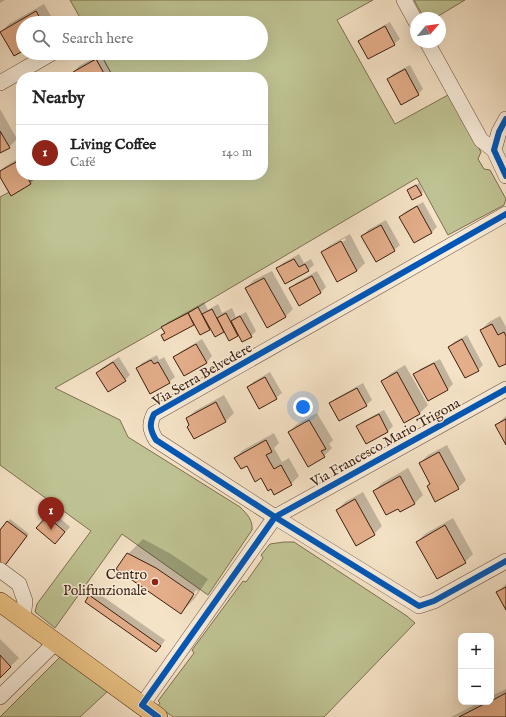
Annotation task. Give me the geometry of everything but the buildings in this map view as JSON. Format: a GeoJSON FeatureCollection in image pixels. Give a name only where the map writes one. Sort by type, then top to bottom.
{"type":"FeatureCollection","features":[{"type":"Feature","properties":{"kind":"main road"},"geometry":{"type":"LineString","coordinates":[[2,607],[23,619],[158,717]]}},
{"type":"Feature","properties":{"kind":"street"},"geometry":{"type":"LineString","coordinates":[[404,0],[411,12]]}},
{"type":"Feature","properties":{"kind":"street"},"geometry":{"type":"LineString","coordinates":[[430,48],[481,140],[494,150],[506,176]]}},
{"type":"Feature","properties":{"kind":"street"},"geometry":{"type":"LineString","coordinates":[[19,72],[40,60]]}},
{"type":"Feature","properties":{"kind":"street"},"geometry":{"type":"LineString","coordinates":[[0,83],[16,74]]}},
{"type":"Feature","properties":{"kind":"street"},"geometry":{"type":"LineString","coordinates":[[494,150],[499,132],[506,118]]}},
{"type":"Feature","properties":{"kind":"street","name":"Via Serra Belvedere"},"geometry":{"type":"LineString","coordinates":[[506,214],[154,414],[150,422],[151,431],[156,440],[275,517],[419,606],[434,601],[506,561]]}},
{"type":"Feature","properties":{"kind":"street","name":"Via Francesco Mario Trigona"},"geometry":{"type":"LineString","coordinates":[[275,517],[506,388]]}},
{"type":"Feature","properties":{"kind":"street"},"geometry":{"type":"LineString","coordinates":[[142,705],[275,517]]}},
{"type":"Feature","properties":{"kind":"street"},"geometry":{"type":"LineString","coordinates":[[0,570],[19,584],[25,600],[23,619]]}},
{"type":"Feature","properties":{"kind":"street"},"geometry":{"type":"LineString","coordinates":[[0,697],[55,643]]}},
{"type":"Feature","properties":{"kind":"green space"},"geometry":{"type":"Polygon","coordinates":[[[70,0],[373,0],[337,20],[395,124],[448,95],[481,152],[478,159],[484,169],[490,170],[506,199],[504,205],[448,235],[417,178],[198,307],[55,388],[120,420],[128,437],[240,507],[249,517],[252,523],[252,530],[208,595],[122,534],[55,628],[35,612],[37,604],[91,531],[0,465],[0,197],[32,180],[268,180],[268,72],[110,72],[104,60],[268,60],[268,16],[79,16],[70,0]]]}},
{"type":"Feature","properties":{"kind":"green space"},"geometry":{"type":"Polygon","coordinates":[[[414,0],[465,0],[445,12],[421,12],[414,0]]]}},
{"type":"Feature","properties":{"kind":"green space"},"geometry":{"type":"Polygon","coordinates":[[[294,542],[407,616],[415,623],[324,717],[173,717],[158,706],[160,703],[158,701],[194,653],[192,650],[243,581],[246,582],[263,558],[261,555],[270,544],[294,542]]]}},
{"type":"Feature","properties":{"kind":"green space"},"geometry":{"type":"Polygon","coordinates":[[[62,655],[109,690],[80,717],[0,717],[62,655]]]}},
{"type":"Feature","properties":{"kind":"cycle path"},"geometry":{"type":"LineString","coordinates":[[506,119],[499,132],[494,150],[506,176]]}},
{"type":"Feature","properties":{"kind":"cycle path"},"geometry":{"type":"LineString","coordinates":[[158,717],[142,705],[275,517],[156,440],[152,433],[151,427],[151,421],[154,414],[506,214]]}},
{"type":"Feature","properties":{"kind":"cycle path"},"geometry":{"type":"LineString","coordinates":[[506,389],[275,517],[419,606],[434,601],[506,561]]}},
{"type":"Feature","properties":{"kind":"place","name":"Living Coffee"},"geometry":{"type":"Point","coordinates":[51,530]}},
{"type":"Feature","properties":{"kind":"place","name":"Centro Polifunzionale"},"geometry":{"type":"Point","coordinates":[155,582]}}]}
